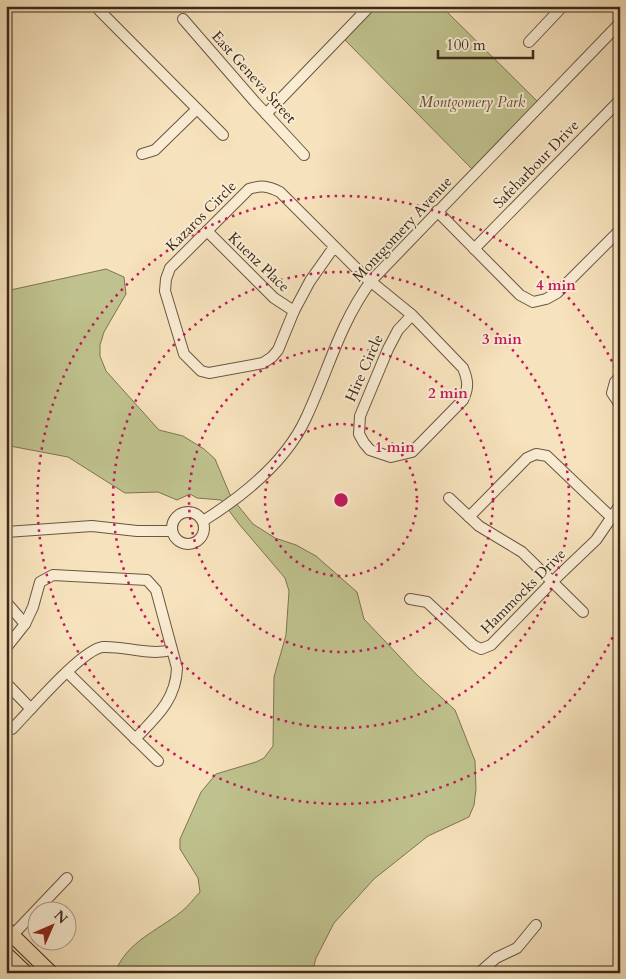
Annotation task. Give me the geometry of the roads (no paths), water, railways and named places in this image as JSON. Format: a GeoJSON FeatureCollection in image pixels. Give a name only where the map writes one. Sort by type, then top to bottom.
{"type":"FeatureCollection","features":[{"type":"Feature","properties":{"kind":"highway"},"geometry":{"type":"LineString","coordinates":[[8,936],[51,973]]}},
{"type":"Feature","properties":{"kind":"highway"},"geometry":{"type":"LineString","coordinates":[[6,954],[26,973]]}},
{"type":"Feature","properties":{"kind":"street"},"geometry":{"type":"LineString","coordinates":[[98,6],[99,10],[223,135]]}},
{"type":"Feature","properties":{"kind":"street"},"geometry":{"type":"LineString","coordinates":[[266,114],[370,6]]}},
{"type":"Feature","properties":{"kind":"street"},"geometry":{"type":"LineString","coordinates":[[529,42],[564,6]]}},
{"type":"Feature","properties":{"kind":"street","name":"East Geneva Street"},"geometry":{"type":"LineString","coordinates":[[183,19],[266,114],[304,154]]}},
{"type":"Feature","properties":{"kind":"street","name":"Montgomery Avenue"},"geometry":{"type":"LineString","coordinates":[[203,521],[238,498],[276,461],[293,441],[306,419],[353,306],[371,281],[620,23]]}},
{"type":"Feature","properties":{"kind":"street","name":"Safeharbour Drive"},"geometry":{"type":"LineString","coordinates":[[474,249],[620,100]]}},
{"type":"Feature","properties":{"kind":"street"},"geometry":{"type":"LineString","coordinates":[[142,154],[156,150],[197,109]]}},
{"type":"Feature","properties":{"kind":"street","name":"Kazaros Circle"},"geometry":{"type":"LineString","coordinates":[[334,247],[320,264],[294,311],[278,350],[263,362],[209,373],[201,371],[184,354],[165,291],[166,279],[170,268],[248,189],[268,186],[280,192],[334,247],[371,281]]}},
{"type":"Feature","properties":{"kind":"street"},"geometry":{"type":"LineString","coordinates":[[437,211],[520,295],[532,302],[546,299],[557,293],[620,230]]}},
{"type":"Feature","properties":{"kind":"street","name":"Kuenz Place"},"geometry":{"type":"LineString","coordinates":[[206,231],[274,298],[294,311]]}},
{"type":"Feature","properties":{"kind":"street","name":"Hire Circle"},"geometry":{"type":"LineString","coordinates":[[371,281],[412,315],[463,368],[467,379],[468,390],[463,400],[412,452],[391,457],[370,450],[364,443],[359,434],[360,416],[388,349],[398,330],[412,315]]}},
{"type":"Feature","properties":{"kind":"street"},"geometry":{"type":"LineString","coordinates":[[620,377],[615,382],[612,393],[620,405]]}},
{"type":"Feature","properties":{"kind":"street"},"geometry":{"type":"LineString","coordinates":[[469,517],[527,458],[536,454],[547,456],[612,518]]}},
{"type":"Feature","properties":{"kind":"street"},"geometry":{"type":"LineString","coordinates":[[448,498],[479,526],[522,552],[583,612]]}},
{"type":"Feature","properties":{"kind":"street","name":"Hammocks Drive"},"geometry":{"type":"LineString","coordinates":[[410,599],[428,602],[473,645],[481,649],[491,645],[596,540],[620,504]]}},
{"type":"Feature","properties":{"kind":"street"},"geometry":{"type":"LineString","coordinates":[[181,513],[195,513],[203,521],[201,538],[192,544],[178,540],[172,531],[173,521],[181,513]]}},
{"type":"Feature","properties":{"kind":"street"},"geometry":{"type":"LineString","coordinates":[[6,532],[92,526],[137,531],[172,531]]}},
{"type":"Feature","properties":{"kind":"street"},"geometry":{"type":"LineString","coordinates":[[6,648],[25,624],[33,607],[40,582],[46,577],[53,575],[146,580],[156,590],[177,668],[176,681],[167,705],[135,738]]}},
{"type":"Feature","properties":{"kind":"street"},"geometry":{"type":"LineString","coordinates":[[6,602],[25,624]]}},
{"type":"Feature","properties":{"kind":"street"},"geometry":{"type":"LineString","coordinates":[[12,729],[86,653],[96,648],[104,647],[162,653],[172,650]]}},
{"type":"Feature","properties":{"kind":"street"},"geometry":{"type":"LineString","coordinates":[[67,672],[158,761]]}},
{"type":"Feature","properties":{"kind":"street"},"geometry":{"type":"LineString","coordinates":[[6,683],[31,709]]}},
{"type":"Feature","properties":{"kind":"street"},"geometry":{"type":"LineString","coordinates":[[8,936],[67,878]]}},
{"type":"Feature","properties":{"kind":"street"},"geometry":{"type":"LineString","coordinates":[[479,973],[496,958],[517,948],[536,925]]}},
{"type":"Feature","properties":{"kind":"park label","name":"Montgomery Park"},"geometry":{"type":"Point","coordinates":[472,102]}}]}
